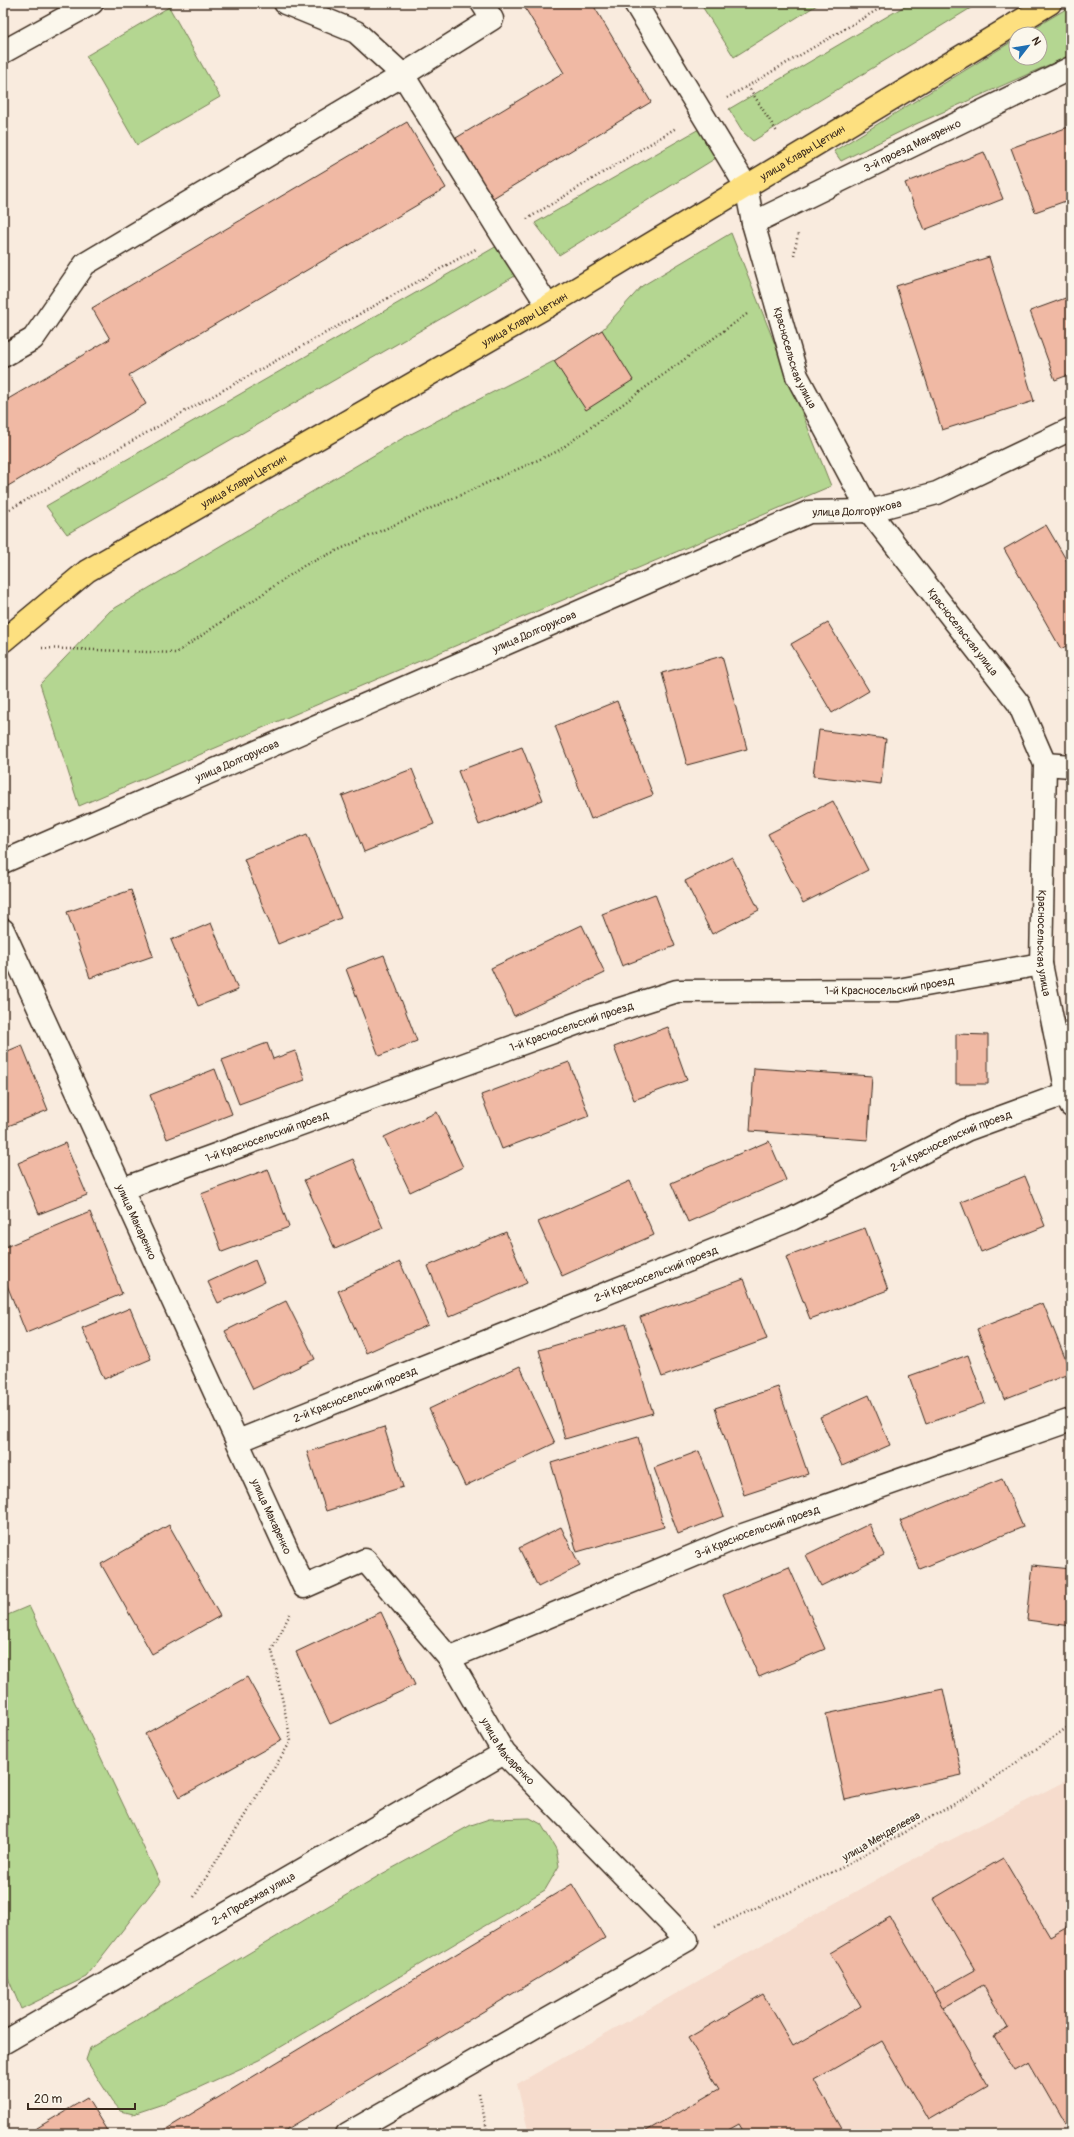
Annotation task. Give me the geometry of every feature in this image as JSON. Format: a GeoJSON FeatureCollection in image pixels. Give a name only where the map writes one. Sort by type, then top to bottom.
{"type":"FeatureCollection","features":[{"type":"Feature","properties":{"kind":"main road","name":"улица Клары Цеткин"},"geometry":{"type":"LineString","coordinates":[[3,641],[88,571],[548,306],[1050,3]]}},
{"type":"Feature","properties":{"kind":"street"},"geometry":{"type":"LineString","coordinates":[[3,52],[92,3]]}},
{"type":"Feature","properties":{"kind":"street"},"geometry":{"type":"LineString","coordinates":[[285,3],[356,32],[403,75],[502,235],[548,306]]}},
{"type":"Feature","properties":{"kind":"street"},"geometry":{"type":"LineString","coordinates":[[3,356],[33,339],[85,264],[403,75],[492,19],[482,3]]}},
{"type":"Feature","properties":{"kind":"street"},"geometry":{"type":"LineString","coordinates":[[635,3],[746,186]]}},
{"type":"Feature","properties":{"kind":"street","name":"3-й проезд Макаренко"},"geometry":{"type":"LineString","coordinates":[[753,223],[1071,68]]}},
{"type":"Feature","properties":{"kind":"street","name":"Красносельская улица"},"geometry":{"type":"LineString","coordinates":[[746,186],[753,223],[797,376],[870,511],[1019,704],[1045,764],[1041,964],[1069,1100]]}},
{"type":"Feature","properties":{"kind":"street","name":"улица Долгорукова"},"geometry":{"type":"LineString","coordinates":[[3,862],[809,512],[870,511],[937,493],[1071,429]]}},
{"type":"Feature","properties":{"kind":"street"},"geometry":{"type":"LineString","coordinates":[[1045,764],[1071,766]]}},
{"type":"Feature","properties":{"kind":"street","name":"улица Макаренко"},"geometry":{"type":"LineString","coordinates":[[3,930],[304,1587],[365,1560],[449,1658],[504,1753],[687,1940]]}},
{"type":"Feature","properties":{"kind":"street","name":"1-й Красносельский проезд"},"geometry":{"type":"LineString","coordinates":[[122,1189],[589,1020],[677,991],[898,990],[1041,964]]}},
{"type":"Feature","properties":{"kind":"street","name":"2-й Красносельский проезд"},"geometry":{"type":"LineString","coordinates":[[238,1442],[792,1219],[966,1130],[1069,1100]]}},
{"type":"Feature","properties":{"kind":"street","name":"3-й Красносельский проезд"},"geometry":{"type":"LineString","coordinates":[[449,1658],[743,1535],[1071,1420]]}},
{"type":"Feature","properties":{"kind":"street","name":"2-я Проезжая улица"},"geometry":{"type":"LineString","coordinates":[[3,2043],[504,1753]]}},
{"type":"Feature","properties":{"kind":"street"},"geometry":{"type":"LineString","coordinates":[[347,2134],[687,1940]]}},
{"type":"Feature","properties":{"kind":"path"},"geometry":{"type":"LineString","coordinates":[[3,513],[502,235],[701,113],[889,3]]}},
{"type":"Feature","properties":{"kind":"path"},"geometry":{"type":"LineString","coordinates":[[748,86],[793,158]]}},
{"type":"Feature","properties":{"kind":"path"},"geometry":{"type":"LineString","coordinates":[[34,648],[176,653],[305,565],[558,451],[773,294]]}},
{"type":"Feature","properties":{"kind":"path"},"geometry":{"type":"LineString","coordinates":[[192,1900],[291,1740],[272,1650],[304,1587]]}},
{"type":"Feature","properties":{"kind":"path","name":"улица Менделеева"},"geometry":{"type":"LineString","coordinates":[[687,1940],[841,1868],[965,1798],[1071,1725]]}},
{"type":"Feature","properties":{"kind":"path"},"geometry":{"type":"LineString","coordinates":[[472,2063],[488,2134]]}},
{"type":"Feature","properties":{"kind":"shaded area"},"geometry":{"type":"Polygon","coordinates":[[[1071,1778],[1071,2134],[529,2134],[517,2084],[902,1865],[1071,1778]]]}},
{"type":"Feature","properties":{"kind":"green space"},"geometry":{"type":"Polygon","coordinates":[[[700,3],[820,3],[734,57],[700,3]]]}},
{"type":"Feature","properties":{"kind":"green space"},"geometry":{"type":"Polygon","coordinates":[[[910,3],[979,3],[753,141],[743,132],[729,109],[910,3]]]}},
{"type":"Feature","properties":{"kind":"green space"},"geometry":{"type":"Polygon","coordinates":[[[1071,6],[1071,55],[1048,65],[1048,26],[1037,26],[1071,6]]]}},
{"type":"Feature","properties":{"kind":"green space"},"geometry":{"type":"Polygon","coordinates":[[[169,7],[220,97],[137,145],[86,56],[169,7]]]}},
{"type":"Feature","properties":{"kind":"green space"},"geometry":{"type":"Polygon","coordinates":[[[1008,44],[1008,66],[1046,66],[916,124],[841,161],[834,151],[1008,44]]]}},
{"type":"Feature","properties":{"kind":"green space"},"geometry":{"type":"Polygon","coordinates":[[[699,129],[716,158],[559,255],[535,223],[699,129]]]}},
{"type":"Feature","properties":{"kind":"green space"},"geometry":{"type":"Polygon","coordinates":[[[731,233],[831,486],[79,806],[40,684],[110,611],[403,438],[554,361],[602,330],[642,286],[731,233]]]}},
{"type":"Feature","properties":{"kind":"green space"},"geometry":{"type":"Polygon","coordinates":[[[497,246],[515,276],[67,534],[46,506],[497,246]]]}},
{"type":"Feature","properties":{"kind":"green space"},"geometry":{"type":"Polygon","coordinates":[[[29,1606],[160,1882],[86,1977],[21,2009],[3,1966],[3,1617],[29,1606]]]}},
{"type":"Feature","properties":{"kind":"green space"},"geometry":{"type":"Polygon","coordinates":[[[530,1818],[541,1824],[556,1849],[559,1866],[545,1890],[259,2060],[163,2104],[133,2114],[121,2111],[113,2102],[86,2060],[90,2048],[380,1875],[471,1825],[489,1819],[530,1818]]]}},
{"type":"Feature","properties":{"kind":"building"},"geometry":{"type":"Polygon","coordinates":[[[522,3],[592,3],[651,102],[488,201],[451,141],[564,73],[522,3]]]}},
{"type":"Feature","properties":{"kind":"building"},"geometry":{"type":"Polygon","coordinates":[[[407,122],[446,188],[129,375],[146,404],[3,489],[3,402],[110,339],[92,308],[407,122]]]}},
{"type":"Feature","properties":{"kind":"building"},"geometry":{"type":"Polygon","coordinates":[[[1071,126],[1071,199],[1035,212],[1011,148],[1071,126]]]}},
{"type":"Feature","properties":{"kind":"building"},"geometry":{"type":"Polygon","coordinates":[[[984,152],[1003,199],[924,230],[905,183],[984,152]]]}},
{"type":"Feature","properties":{"kind":"building"},"geometry":{"type":"Polygon","coordinates":[[[989,257],[1034,401],[942,430],[896,286],[989,257]]]}},
{"type":"Feature","properties":{"kind":"building"},"geometry":{"type":"Polygon","coordinates":[[[1071,296],[1071,374],[1055,380],[1030,311],[1071,296]]]}},
{"type":"Feature","properties":{"kind":"building"},"geometry":{"type":"Polygon","coordinates":[[[602,330],[633,380],[586,410],[554,361],[602,330]]]}},
{"type":"Feature","properties":{"kind":"building"},"geometry":{"type":"Polygon","coordinates":[[[1046,525],[1071,568],[1071,643],[1061,649],[1004,549],[1046,525]]]}},
{"type":"Feature","properties":{"kind":"building"},"geometry":{"type":"Polygon","coordinates":[[[828,623],[869,691],[832,713],[791,644],[828,623]]]}},
{"type":"Feature","properties":{"kind":"building"},"geometry":{"type":"Polygon","coordinates":[[[722,656],[747,749],[687,765],[662,673],[722,656]]]}},
{"type":"Feature","properties":{"kind":"building"},"geometry":{"type":"Polygon","coordinates":[[[617,701],[653,795],[591,819],[555,726],[617,701]]]}},
{"type":"Feature","properties":{"kind":"building"},"geometry":{"type":"Polygon","coordinates":[[[819,730],[886,739],[881,784],[813,776],[819,730]]]}},
{"type":"Feature","properties":{"kind":"building"},"geometry":{"type":"Polygon","coordinates":[[[522,747],[543,800],[479,825],[458,771],[522,747]]]}},
{"type":"Feature","properties":{"kind":"building"},"geometry":{"type":"Polygon","coordinates":[[[412,769],[434,824],[364,852],[342,796],[412,769]]]}},
{"type":"Feature","properties":{"kind":"building"},"geometry":{"type":"Polygon","coordinates":[[[833,801],[868,870],[803,903],[768,834],[833,801]]]}},
{"type":"Feature","properties":{"kind":"building"},"geometry":{"type":"Polygon","coordinates":[[[307,834],[341,918],[278,944],[244,859],[307,834]]]}},
{"type":"Feature","properties":{"kind":"building"},"geometry":{"type":"Polygon","coordinates":[[[732,857],[759,910],[712,934],[685,881],[732,857]]]}},
{"type":"Feature","properties":{"kind":"building"},"geometry":{"type":"Polygon","coordinates":[[[131,890],[153,956],[90,978],[67,912],[131,890]]]}},
{"type":"Feature","properties":{"kind":"building"},"geometry":{"type":"Polygon","coordinates":[[[655,894],[675,946],[622,966],[602,914],[655,894]]]}},
{"type":"Feature","properties":{"kind":"building"},"geometry":{"type":"Polygon","coordinates":[[[211,923],[238,990],[198,1006],[171,940],[211,923]]]}},
{"type":"Feature","properties":{"kind":"building"},"geometry":{"type":"Polygon","coordinates":[[[582,925],[605,973],[514,1016],[491,968],[582,925]]]}},
{"type":"Feature","properties":{"kind":"building"},"geometry":{"type":"Polygon","coordinates":[[[384,955],[417,1041],[379,1056],[346,969],[384,955]]]}},
{"type":"Feature","properties":{"kind":"building"},"geometry":{"type":"Polygon","coordinates":[[[668,1027],[687,1080],[634,1100],[614,1047],[668,1027]]]}},
{"type":"Feature","properties":{"kind":"building"},"geometry":{"type":"Polygon","coordinates":[[[956,1034],[988,1035],[988,1084],[956,1084],[956,1034]]]}},
{"type":"Feature","properties":{"kind":"building"},"geometry":{"type":"Polygon","coordinates":[[[267,1043],[273,1059],[295,1051],[305,1080],[239,1104],[222,1060],[267,1043]]]}},
{"type":"Feature","properties":{"kind":"building"},"geometry":{"type":"Polygon","coordinates":[[[22,1045],[48,1110],[3,1128],[3,1053],[22,1045]]]}},
{"type":"Feature","properties":{"kind":"building"},"geometry":{"type":"Polygon","coordinates":[[[569,1062],[589,1116],[502,1149],[481,1095],[569,1062]]]}},
{"type":"Feature","properties":{"kind":"building"},"geometry":{"type":"Polygon","coordinates":[[[754,1068],[872,1076],[868,1140],[750,1131],[754,1068]]]}},
{"type":"Feature","properties":{"kind":"building"},"geometry":{"type":"Polygon","coordinates":[[[215,1069],[232,1114],[167,1139],[150,1095],[215,1069]]]}},
{"type":"Feature","properties":{"kind":"building"},"geometry":{"type":"Polygon","coordinates":[[[437,1112],[463,1167],[410,1192],[384,1137],[437,1112]]]}},
{"type":"Feature","properties":{"kind":"building"},"geometry":{"type":"Polygon","coordinates":[[[769,1141],[786,1180],[688,1222],[671,1183],[769,1141]]]}},
{"type":"Feature","properties":{"kind":"building"},"geometry":{"type":"Polygon","coordinates":[[[65,1143],[87,1195],[39,1214],[18,1163],[65,1143]]]}},
{"type":"Feature","properties":{"kind":"building"},"geometry":{"type":"Polygon","coordinates":[[[353,1159],[383,1228],[335,1249],[304,1180],[353,1159]]]}},
{"type":"Feature","properties":{"kind":"building"},"geometry":{"type":"Polygon","coordinates":[[[268,1169],[289,1227],[222,1252],[201,1194],[268,1169]]]}},
{"type":"Feature","properties":{"kind":"building"},"geometry":{"type":"Polygon","coordinates":[[[1025,1176],[1045,1226],[981,1252],[961,1202],[1025,1176]]]}},
{"type":"Feature","properties":{"kind":"building"},"geometry":{"type":"Polygon","coordinates":[[[630,1181],[654,1235],[562,1276],[538,1222],[630,1181]]]}},
{"type":"Feature","properties":{"kind":"building"},"geometry":{"type":"Polygon","coordinates":[[[90,1212],[122,1294],[26,1333],[3,1275],[3,1248],[90,1212]]]}},
{"type":"Feature","properties":{"kind":"building"},"geometry":{"type":"Polygon","coordinates":[[[865,1228],[888,1290],[810,1319],[786,1257],[865,1228]]]}},
{"type":"Feature","properties":{"kind":"building"},"geometry":{"type":"Polygon","coordinates":[[[506,1232],[527,1283],[449,1317],[428,1266],[506,1232]]]}},
{"type":"Feature","properties":{"kind":"building"},"geometry":{"type":"Polygon","coordinates":[[[255,1260],[264,1282],[218,1303],[208,1282],[255,1260]]]}},
{"type":"Feature","properties":{"kind":"building"},"geometry":{"type":"Polygon","coordinates":[[[400,1262],[428,1325],[366,1353],[338,1291],[400,1262]]]}},
{"type":"Feature","properties":{"kind":"building"},"geometry":{"type":"Polygon","coordinates":[[[744,1279],[767,1339],[662,1377],[640,1317],[744,1279]]]}},
{"type":"Feature","properties":{"kind":"building"},"geometry":{"type":"Polygon","coordinates":[[[286,1301],[315,1359],[253,1389],[225,1331],[286,1301]]]}},
{"type":"Feature","properties":{"kind":"building"},"geometry":{"type":"Polygon","coordinates":[[[1043,1303],[1071,1373],[1004,1399],[977,1329],[1043,1303]]]}},
{"type":"Feature","properties":{"kind":"building"},"geometry":{"type":"Polygon","coordinates":[[[130,1308],[151,1359],[104,1379],[82,1328],[130,1308]]]}},
{"type":"Feature","properties":{"kind":"building"},"geometry":{"type":"Polygon","coordinates":[[[626,1324],[653,1413],[565,1439],[539,1350],[626,1324]]]}},
{"type":"Feature","properties":{"kind":"building"},"geometry":{"type":"Polygon","coordinates":[[[968,1355],[985,1403],[926,1424],[909,1376],[968,1355]]]}},
{"type":"Feature","properties":{"kind":"building"},"geometry":{"type":"Polygon","coordinates":[[[520,1366],[555,1443],[465,1486],[429,1409],[520,1366]]]}},
{"type":"Feature","properties":{"kind":"building"},"geometry":{"type":"Polygon","coordinates":[[[778,1387],[808,1474],[744,1495],[715,1408],[778,1387]]]}},
{"type":"Feature","properties":{"kind":"building"},"geometry":{"type":"Polygon","coordinates":[[[869,1395],[890,1445],[842,1466],[820,1417],[869,1395]]]}},
{"type":"Feature","properties":{"kind":"building"},"geometry":{"type":"Polygon","coordinates":[[[384,1427],[403,1487],[326,1511],[307,1452],[384,1427]]]}},
{"type":"Feature","properties":{"kind":"building"},"geometry":{"type":"Polygon","coordinates":[[[638,1437],[664,1527],[577,1552],[551,1463],[638,1437]]]}},
{"type":"Feature","properties":{"kind":"building"},"geometry":{"type":"Polygon","coordinates":[[[699,1451],[724,1516],[678,1534],[654,1468],[699,1451]]]}},
{"type":"Feature","properties":{"kind":"building"},"geometry":{"type":"Polygon","coordinates":[[[1002,1479],[1023,1527],[920,1569],[900,1521],[1002,1479]]]}},
{"type":"Feature","properties":{"kind":"building"},"geometry":{"type":"Polygon","coordinates":[[[869,1524],[884,1555],[821,1586],[806,1555],[869,1524]]]}},
{"type":"Feature","properties":{"kind":"building"},"geometry":{"type":"Polygon","coordinates":[[[169,1525],[220,1616],[152,1654],[101,1564],[169,1525]]]}},
{"type":"Feature","properties":{"kind":"building"},"geometry":{"type":"Polygon","coordinates":[[[561,1527],[580,1566],[538,1587],[519,1548],[561,1527]]]}},
{"type":"Feature","properties":{"kind":"building"},"geometry":{"type":"Polygon","coordinates":[[[1033,1565],[1071,1569],[1071,1626],[1027,1620],[1033,1565]]]}},
{"type":"Feature","properties":{"kind":"building"},"geometry":{"type":"Polygon","coordinates":[[[789,1567],[825,1649],[759,1677],[723,1595],[789,1567]]]}},
{"type":"Feature","properties":{"kind":"building"},"geometry":{"type":"Polygon","coordinates":[[[381,1612],[415,1685],[330,1724],[296,1652],[381,1612]]]}},
{"type":"Feature","properties":{"kind":"building"},"geometry":{"type":"Polygon","coordinates":[[[247,1677],[282,1740],[180,1797],[145,1734],[247,1677]]]}},
{"type":"Feature","properties":{"kind":"building"},"geometry":{"type":"Polygon","coordinates":[[[943,1689],[962,1775],[845,1800],[826,1714],[943,1689]]]}},
{"type":"Feature","properties":{"kind":"building"},"geometry":{"type":"Polygon","coordinates":[[[1003,1858],[1050,1937],[1071,1925],[1071,2120],[1064,2124],[1029,2063],[1015,2071],[994,2036],[1008,2028],[983,1985],[943,2008],[934,1993],[975,1970],[933,1899],[1003,1858]]]}},
{"type":"Feature","properties":{"kind":"building"},"geometry":{"type":"Polygon","coordinates":[[[572,1884],[605,1938],[279,2134],[158,2134],[572,1884]]]}},
{"type":"Feature","properties":{"kind":"building"},"geometry":{"type":"Polygon","coordinates":[[[890,1917],[988,2085],[928,2120],[882,2041],[814,2080],[845,2134],[745,2134],[739,2124],[721,2134],[641,2134],[719,2089],[688,2038],[763,1994],[793,2046],[861,2006],[830,1953],[890,1917]]]}},
{"type":"Feature","properties":{"kind":"building"},"geometry":{"type":"Polygon","coordinates":[[[87,2098],[109,2134],[27,2134],[87,2098]]]}}]}
